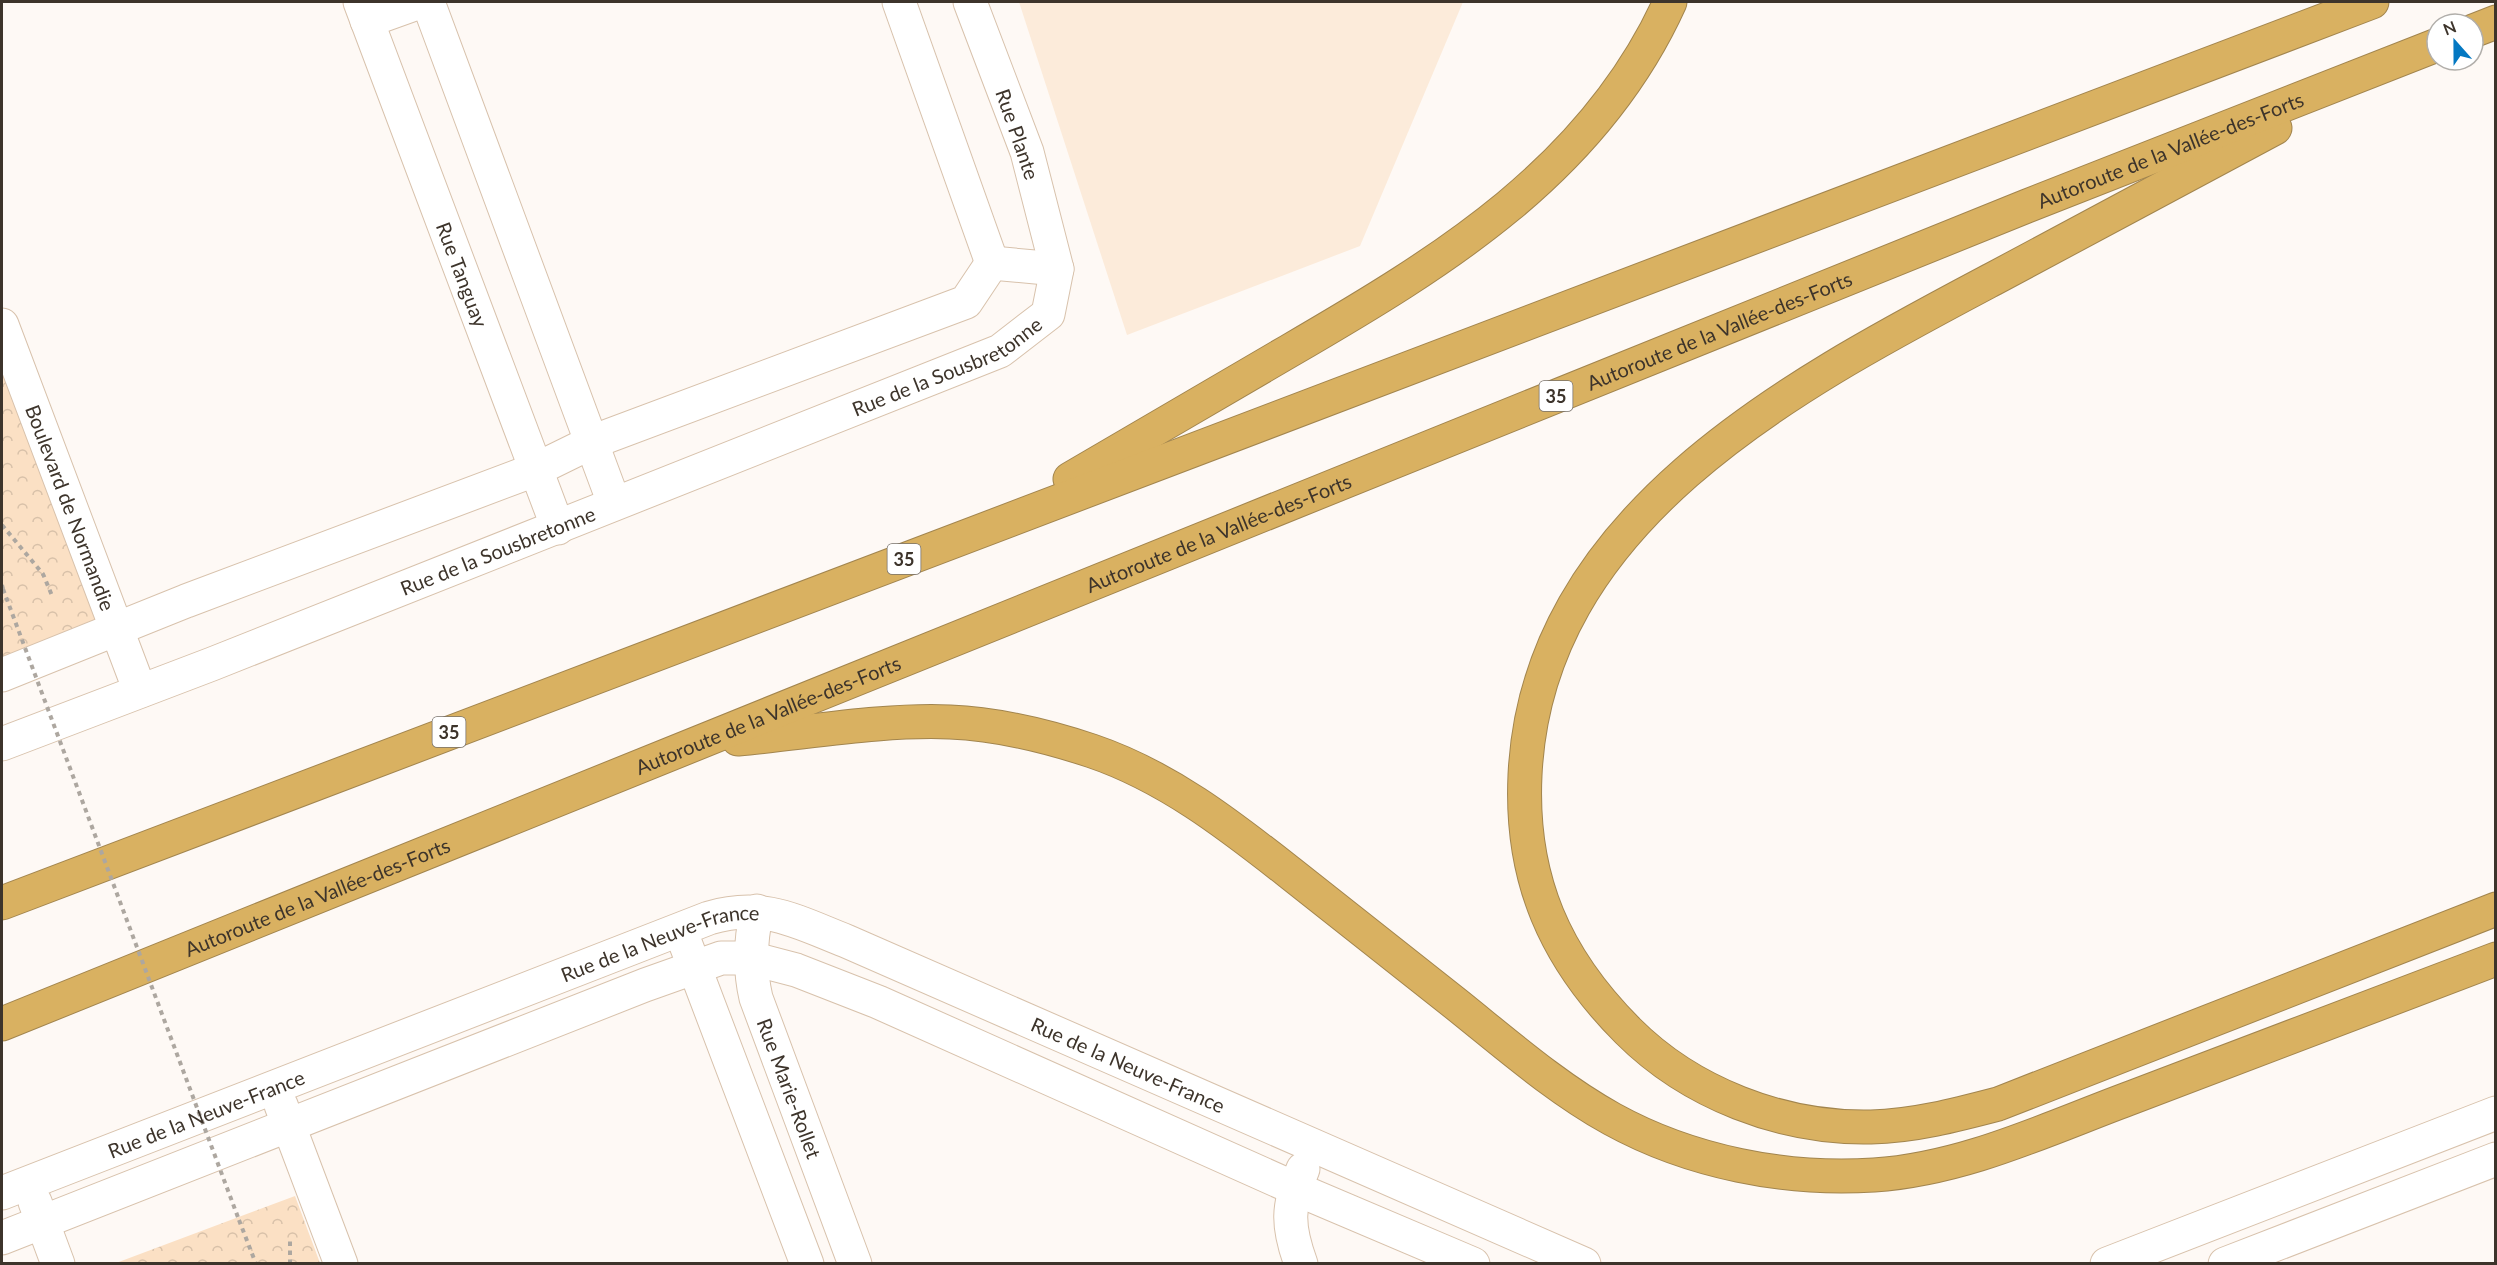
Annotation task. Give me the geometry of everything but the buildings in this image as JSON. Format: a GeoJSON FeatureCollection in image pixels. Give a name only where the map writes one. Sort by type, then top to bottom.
{"type":"FeatureCollection","features":[{"type":"Feature","properties":{"kind":"highway"},"geometry":{"type":"LineString","coordinates":[[985,528],[1365,307],[1466,240],[1541,179],[1582,138],[1620,87],[1670,2]]}},
{"type":"Feature","properties":{"kind":"highway","name":"35"},"geometry":{"type":"LineString","coordinates":[[2,903],[2372,2]]}},
{"type":"Feature","properties":{"kind":"highway","name":"Autoroute de la Vallée-des-Forts"},"geometry":{"type":"LineString","coordinates":[[2,1024],[2005,215],[2425,50]]}},
{"type":"Feature","properties":{"kind":"highway"},"geometry":{"type":"LineString","coordinates":[[2425,51],[1867,346],[1759,413],[1694,464],[1614,548],[1569,615],[1542,678],[1531,718],[1526,750],[1525,814],[1535,880],[1556,936],[1570,963],[1592,991],[1638,1041],[1692,1082],[1719,1095],[1777,1114],[1837,1125],[1903,1125],[1998,1104],[2496,909]]}},
{"type":"Feature","properties":{"kind":"highway"},"geometry":{"type":"LineString","coordinates":[[700,742],[924,721],[956,722],[1033,734],[1124,763],[1178,790],[1239,832],[1526,1060],[1610,1118],[1675,1147],[1741,1165],[1775,1171],[1877,1175],[1963,1160],[2269,1048],[2496,959]]}},
{"type":"Feature","properties":{"kind":"street","name":"Rue Tanguay"},"geometry":{"type":"LineString","coordinates":[[420,2],[364,11],[558,528]]}},
{"type":"Feature","properties":{"kind":"street"},"geometry":{"type":"LineString","coordinates":[[428,2],[614,502]]}},
{"type":"Feature","properties":{"kind":"street"},"geometry":{"type":"LineString","coordinates":[[899,2],[992,263]]}},
{"type":"Feature","properties":{"kind":"street","name":"Rue Plante"},"geometry":{"type":"LineString","coordinates":[[970,2],[1027,152],[1057,269]]}},
{"type":"Feature","properties":{"kind":"street"},"geometry":{"type":"LineString","coordinates":[[2,675],[537,469],[592,442],[966,302],[992,263]]}},
{"type":"Feature","properties":{"kind":"street"},"geometry":{"type":"LineString","coordinates":[[992,263],[1057,269]]}},
{"type":"Feature","properties":{"kind":"street","name":"Rue de la Sousbretonne"},"geometry":{"type":"LineString","coordinates":[[2,744],[558,528],[614,502],[1000,351],[1048,314],[1057,269]]}},
{"type":"Feature","properties":{"kind":"street","name":"Boulevard de Normandie"},"geometry":{"type":"LineString","coordinates":[[2,325],[140,691]]}},
{"type":"Feature","properties":{"kind":"street","name":"Rue de la Neuve-France"},"geometry":{"type":"LineString","coordinates":[[15,1188],[680,929],[730,912],[757,911],[773,913],[846,940],[1584,1263]]}},
{"type":"Feature","properties":{"kind":"street","name":"Rue Marie-Rollet"},"geometry":{"type":"LineString","coordinates":[[757,911],[751,938],[750,958],[752,981],[761,1016],[855,1263]]}},
{"type":"Feature","properties":{"kind":"street"},"geometry":{"type":"LineString","coordinates":[[680,929],[807,1263]]}},
{"type":"Feature","properties":{"kind":"street","name":"Rue de la Neuve-France"},"geometry":{"type":"LineString","coordinates":[[2,1238],[693,967],[721,958],[750,958],[796,970],[878,1002],[1294,1188],[1473,1263]]}},
{"type":"Feature","properties":{"kind":"street"},"geometry":{"type":"LineString","coordinates":[[274,1088],[341,1263]]}},
{"type":"Feature","properties":{"kind":"street"},"geometry":{"type":"LineString","coordinates":[[2107,1263],[2496,1113]]}},
{"type":"Feature","properties":{"kind":"street"},"geometry":{"type":"LineString","coordinates":[[1301,1263],[1290,1230],[1289,1216],[1294,1188],[1313,1146]]}},
{"type":"Feature","properties":{"kind":"street"},"geometry":{"type":"LineString","coordinates":[[2225,1263],[2496,1159]]}},
{"type":"Feature","properties":{"kind":"street"},"geometry":{"type":"LineString","coordinates":[[15,1188],[42,1221],[58,1263]]}},
{"type":"Feature","properties":{"kind":"street"},"geometry":{"type":"LineString","coordinates":[[2291,1192],[2306,1232]]}},
{"type":"Feature","properties":{"kind":"path"},"geometry":{"type":"LineString","coordinates":[[2,525],[43,574],[53,598]]}},
{"type":"Feature","properties":{"kind":"path"},"geometry":{"type":"LineString","coordinates":[[2,585],[256,1263]]}},
{"type":"Feature","properties":{"kind":"shaded area"},"geometry":{"type":"Polygon","coordinates":[[[1019,2],[1463,2],[1360,246],[1127,335],[1019,2]]]}},
{"type":"Feature","properties":{"kind":"green space"},"geometry":{"type":"Polygon","coordinates":[[[2,322],[114,628],[2,672],[2,322]]]}},
{"type":"Feature","properties":{"kind":"green space"},"geometry":{"type":"Polygon","coordinates":[[[295,1196],[320,1263],[116,1263],[295,1196]]]}}]}
